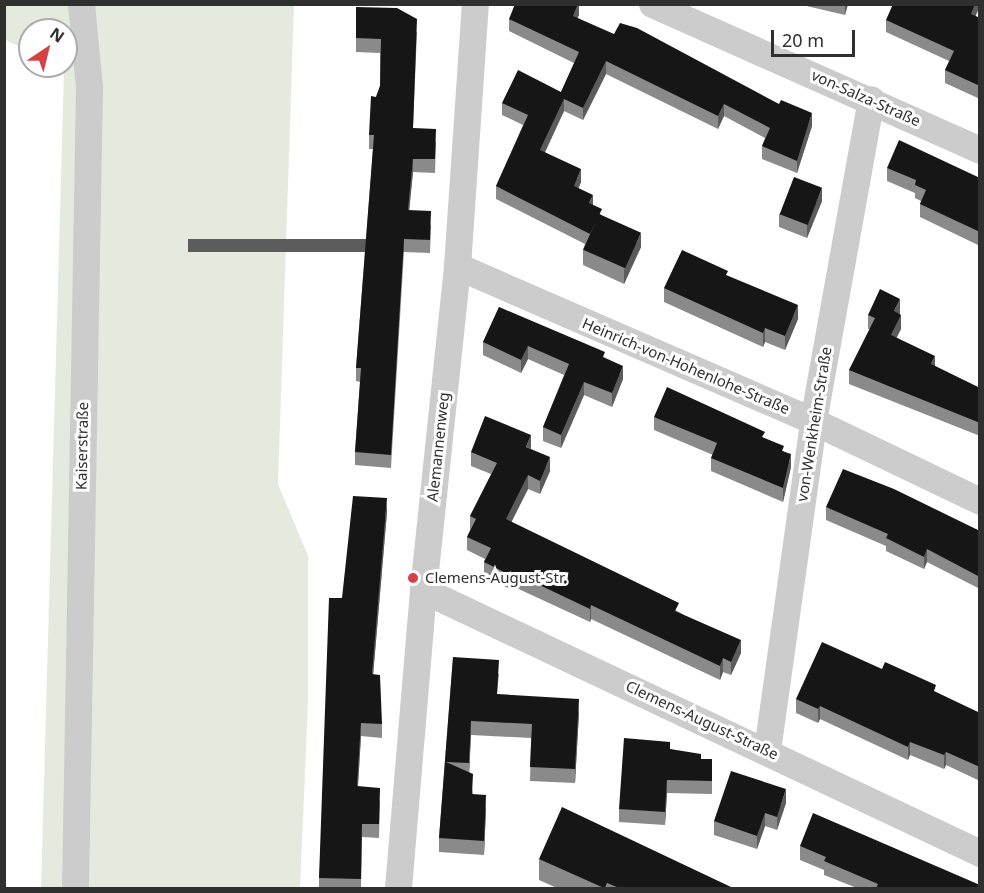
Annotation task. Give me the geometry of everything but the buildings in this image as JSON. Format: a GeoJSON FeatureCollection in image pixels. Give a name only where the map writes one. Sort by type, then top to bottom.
{"type":"FeatureCollection","features":[{"type":"Feature","properties":{"kind":"street","name":"Kaiserstraße"},"geometry":{"type":"LineString","coordinates":[[75,888],[89,87],[81,4]]}},
{"type":"Feature","properties":{"kind":"street","name":"Alemannenweg"},"geometry":{"type":"LineString","coordinates":[[398,888],[423,590],[457,266],[475,4]]}},
{"type":"Feature","properties":{"kind":"street","name":"von-Salza-Straße"},"geometry":{"type":"LineString","coordinates":[[652,4],[871,99],[980,150]]}},
{"type":"Feature","properties":{"kind":"street","name":"von-Wenkheim-Straße"},"geometry":{"type":"LineString","coordinates":[[767,750],[813,421],[871,99]]}},
{"type":"Feature","properties":{"kind":"street","name":"Heinrich-von-Hohenlohe-Straße"},"geometry":{"type":"LineString","coordinates":[[457,266],[813,421],[980,501]]}},
{"type":"Feature","properties":{"kind":"street","name":"Clemens-August-Straße"},"geometry":{"type":"LineString","coordinates":[[423,590],[767,750],[980,853]]}},
{"type":"Feature","properties":{"kind":"shaded area"},"geometry":{"type":"Polygon","coordinates":[[[4,5],[294,5],[278,484],[308,556],[308,703],[300,888],[41,888],[64,78],[78,78],[78,18],[18,18],[18,46],[5,40],[4,5]]]}},
{"type":"Feature","properties":{"kind":"place","name":"Clemens-August-Str."},"geometry":{"type":"Point","coordinates":[413,578]}}]}
